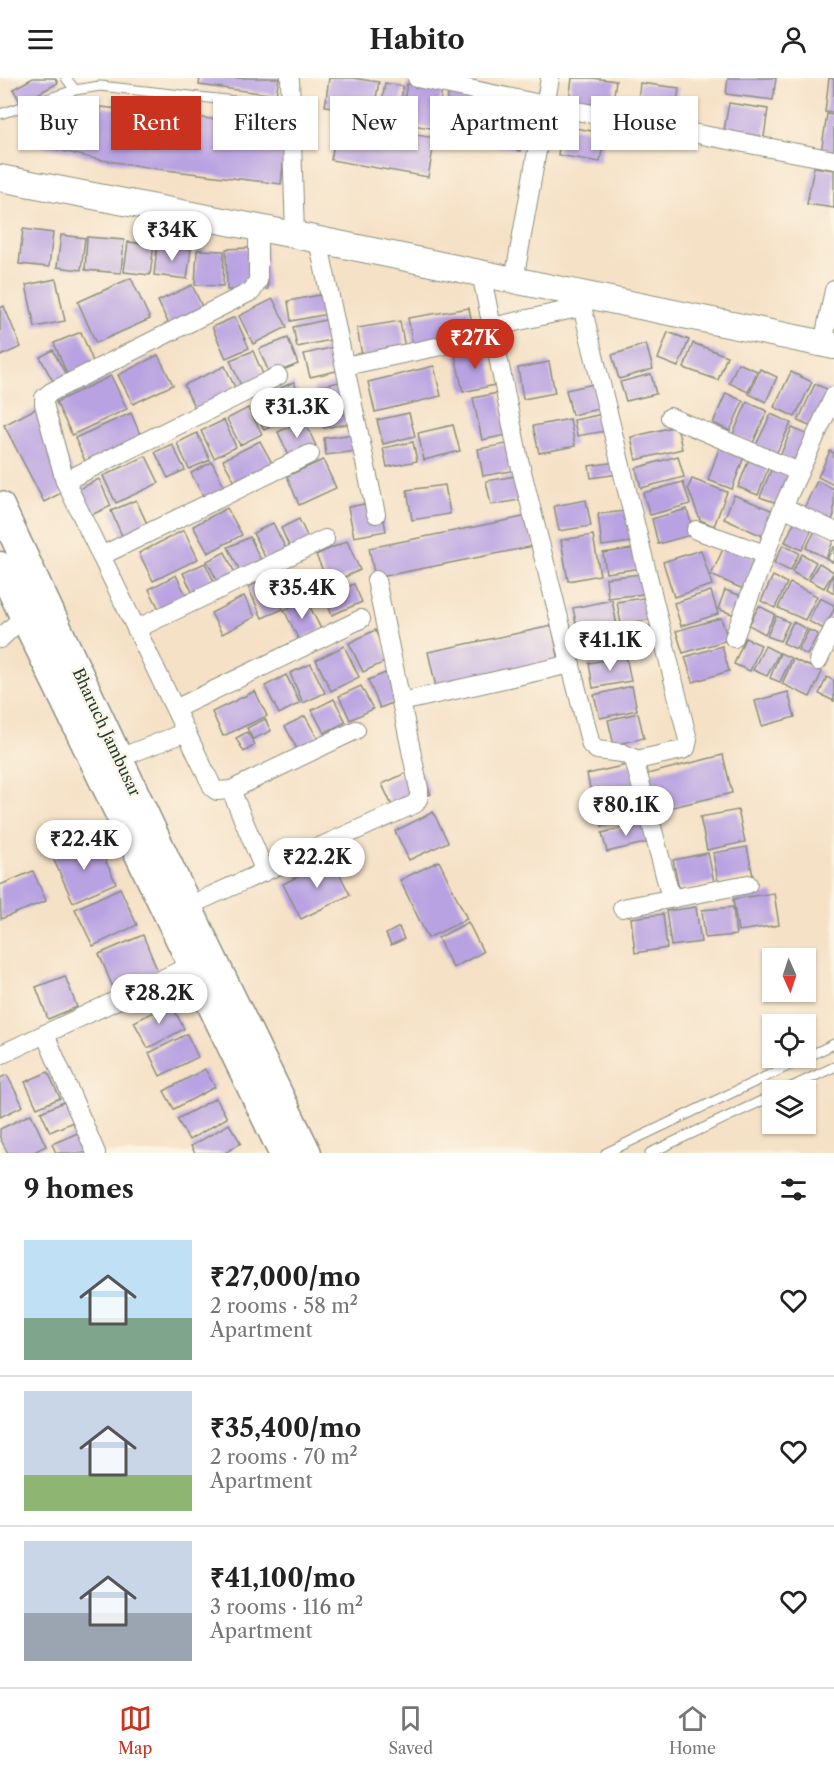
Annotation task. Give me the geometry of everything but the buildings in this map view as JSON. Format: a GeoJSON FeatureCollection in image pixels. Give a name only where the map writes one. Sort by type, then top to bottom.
{"type":"FeatureCollection","features":[{"type":"Feature","properties":{"kind":"main road","name":"Bharuch Jambusar"},"geometry":{"type":"LineString","coordinates":[[0,506],[19,623],[119,758],[307,1153]]}},
{"type":"Feature","properties":{"kind":"main road","name":"Bharuch Jambusar"},"geometry":{"type":"LineString","coordinates":[[0,566],[19,623],[192,964],[283,1153]]}},
{"type":"Feature","properties":{"kind":"street"},"geometry":{"type":"LineString","coordinates":[[290,78],[291,96]]}},
{"type":"Feature","properties":{"kind":"street"},"geometry":{"type":"LineString","coordinates":[[417,78],[502,96]]}},
{"type":"Feature","properties":{"kind":"street"},"geometry":{"type":"LineString","coordinates":[[547,96],[550,78]]}},
{"type":"Feature","properties":{"kind":"street"},"geometry":{"type":"LineString","coordinates":[[579,111],[834,160]]}},
{"type":"Feature","properties":{"kind":"street"},"geometry":{"type":"LineString","coordinates":[[296,150],[307,237],[345,366],[376,514]]}},
{"type":"Feature","properties":{"kind":"street"},"geometry":{"type":"LineString","coordinates":[[514,280],[537,150]]}},
{"type":"Feature","properties":{"kind":"street"},"geometry":{"type":"LineString","coordinates":[[0,178],[481,273],[514,280],[580,300],[829,345],[834,291]]}},
{"type":"Feature","properties":{"kind":"street"},"geometry":{"type":"LineString","coordinates":[[258,228],[258,281],[252,291],[47,395],[44,404],[65,481],[213,788],[217,791],[231,790],[356,730]]}},
{"type":"Feature","properties":{"kind":"street"},"geometry":{"type":"LineString","coordinates":[[481,273],[519,460],[593,748],[602,752],[622,753],[638,760],[682,750],[686,748],[688,740],[580,300]]}},
{"type":"Feature","properties":{"kind":"street"},"geometry":{"type":"LineString","coordinates":[[345,366],[493,331],[580,300]]}},
{"type":"Feature","properties":{"kind":"street"},"geometry":{"type":"LineString","coordinates":[[65,481],[278,376]]}},
{"type":"Feature","properties":{"kind":"street"},"geometry":{"type":"LineString","coordinates":[[734,638],[783,507],[834,396]]}},
{"type":"Feature","properties":{"kind":"street"},"geometry":{"type":"LineString","coordinates":[[670,417],[799,472]]}},
{"type":"Feature","properties":{"kind":"street"},"geometry":{"type":"LineString","coordinates":[[101,556],[310,454]]}},
{"type":"Feature","properties":{"kind":"street"},"geometry":{"type":"LineString","coordinates":[[783,507],[834,531]]}},
{"type":"Feature","properties":{"kind":"street"},"geometry":{"type":"LineString","coordinates":[[696,531],[765,554]]}},
{"type":"Feature","properties":{"kind":"street"},"geometry":{"type":"LineString","coordinates":[[136,629],[325,539]]}},
{"type":"Feature","properties":{"kind":"street"},"geometry":{"type":"LineString","coordinates":[[188,906],[415,804],[419,797],[419,789],[376,579]]}},
{"type":"Feature","properties":{"kind":"street"},"geometry":{"type":"LineString","coordinates":[[175,709],[361,619]]}},
{"type":"Feature","properties":{"kind":"street"},"geometry":{"type":"LineString","coordinates":[[0,652],[19,623]]}},
{"type":"Feature","properties":{"kind":"street"},"geometry":{"type":"LineString","coordinates":[[818,661],[834,627]]}},
{"type":"Feature","properties":{"kind":"street"},"geometry":{"type":"LineString","coordinates":[[401,702],[571,664]]}},
{"type":"Feature","properties":{"kind":"street"},"geometry":{"type":"LineString","coordinates":[[119,758],[186,732]]}},
{"type":"Feature","properties":{"kind":"street"},"geometry":{"type":"LineString","coordinates":[[638,760],[635,767],[671,898]]}},
{"type":"Feature","properties":{"kind":"street"},"geometry":{"type":"LineString","coordinates":[[231,790],[265,872]]}},
{"type":"Feature","properties":{"kind":"street"},"geometry":{"type":"LineString","coordinates":[[622,908],[748,884]]}},
{"type":"Feature","properties":{"kind":"street"},"geometry":{"type":"LineString","coordinates":[[0,1055],[192,964]]}},
{"type":"Feature","properties":{"kind":"street"},"geometry":{"type":"LineString","coordinates":[[45,1034],[96,1153]]}},
{"type":"Feature","properties":{"kind":"lane"},"geometry":{"type":"LineString","coordinates":[[66,78],[75,90]]}},
{"type":"Feature","properties":{"kind":"lane"},"geometry":{"type":"LineString","coordinates":[[0,114],[75,90],[100,86],[213,98]]}},
{"type":"Feature","properties":{"kind":"lane"},"geometry":{"type":"LineString","coordinates":[[606,1153],[834,1044]]}},
{"type":"Feature","properties":{"kind":"lane"},"geometry":{"type":"LineString","coordinates":[[806,1080],[834,1067]]}},
{"type":"Feature","properties":{"kind":"lane"},"geometry":{"type":"LineString","coordinates":[[651,1153],[762,1101]]}}]}
